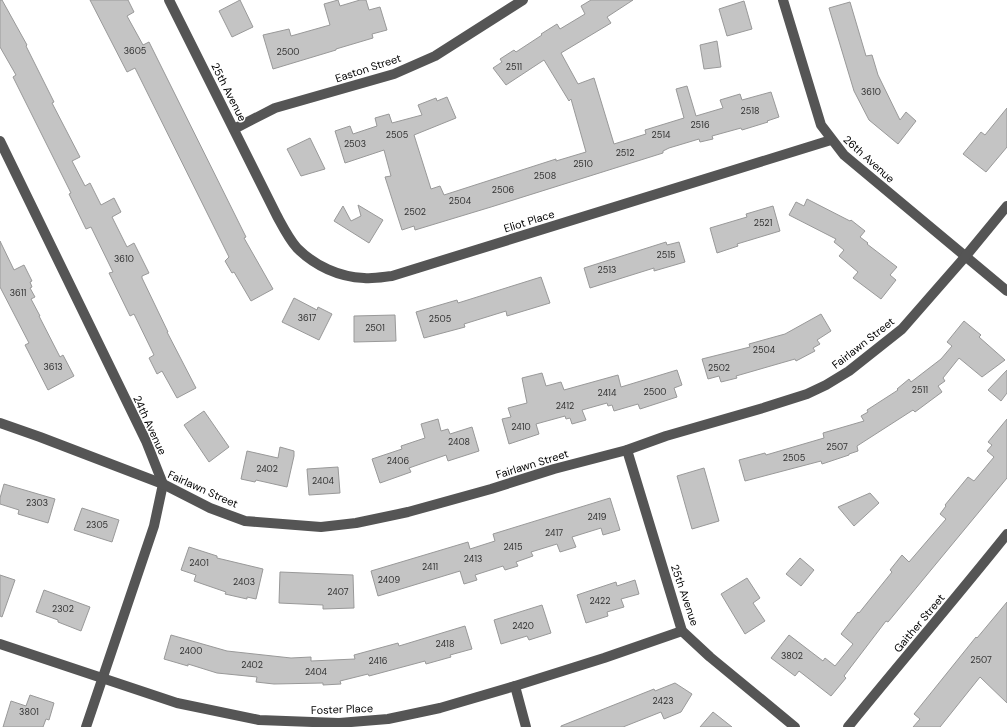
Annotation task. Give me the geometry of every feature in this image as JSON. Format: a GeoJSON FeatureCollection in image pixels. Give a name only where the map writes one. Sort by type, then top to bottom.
{"type":"FeatureCollection","features":[{"type":"Feature","properties":{"kind":"street","name":"25th Avenue"},"geometry":{"type":"LineString","coordinates":[[169,0],[267,195]]}},
{"type":"Feature","properties":{"kind":"street","name":"Easton Street"},"geometry":{"type":"LineString","coordinates":[[234,128],[275,108],[394,74],[435,56],[523,0]]}},
{"type":"Feature","properties":{"kind":"street","name":"26th Avenue"},"geometry":{"type":"LineString","coordinates":[[783,0],[821,125],[831,140],[844,155],[1007,291]]}},
{"type":"Feature","properties":{"kind":"street","name":"Eliot Place"},"geometry":{"type":"LineString","coordinates":[[267,195],[277,216],[297,248],[318,265],[339,275],[365,278],[392,276],[831,140]]}},
{"type":"Feature","properties":{"kind":"street","name":"24th Avenue"},"geometry":{"type":"LineString","coordinates":[[1,145],[146,441],[163,484]]}},
{"type":"Feature","properties":{"kind":"street","name":"Fairlawn Street"},"geometry":{"type":"LineString","coordinates":[[0,423],[163,484],[210,508],[245,521],[321,527],[356,524],[408,512],[491,489],[554,469],[627,450],[666,436],[788,401],[826,385],[849,371],[902,328],[965,257],[1007,206]]}},
{"type":"Feature","properties":{"kind":"street","name":"25th Avenue"},"geometry":{"type":"LineString","coordinates":[[627,450],[682,630],[710,657],[795,727]]}},
{"type":"Feature","properties":{"kind":"street"},"geometry":{"type":"LineString","coordinates":[[86,727],[154,526],[163,484]]}},
{"type":"Feature","properties":{"kind":"street","name":"Gaither Street"},"geometry":{"type":"LineString","coordinates":[[848,727],[1007,534]]}},
{"type":"Feature","properties":{"kind":"street","name":"Foster Place"},"geometry":{"type":"LineString","coordinates":[[0,644],[177,703],[259,720],[338,723],[388,719],[440,708],[515,686],[682,630]]}},
{"type":"Feature","properties":{"kind":"street"},"geometry":{"type":"LineString","coordinates":[[515,686],[526,727]]}},
{"type":"Feature","properties":{"kind":"building"},"geometry":{"type":"Polygon","coordinates":[[[0,0],[2,0],[27,45],[26,46],[54,102],[52,103],[80,157],[72,161],[85,186],[90,183],[101,205],[114,198],[121,212],[112,217],[127,247],[134,243],[149,273],[142,276],[142,278],[167,332],[196,388],[177,398],[162,371],[157,374],[149,358],[154,355],[134,314],[130,316],[109,273],[113,272],[91,227],[86,229],[69,194],[71,193],[13,77],[16,75],[0,47],[0,0]]]}},
{"type":"Feature","properties":{"kind":"building"},"geometry":{"type":"Polygon","coordinates":[[[90,0],[128,0],[134,12],[127,16],[143,45],[149,42],[246,237],[244,238],[273,289],[251,301],[234,272],[232,273],[225,261],[229,257],[135,68],[127,72],[90,0]]]}},
{"type":"Feature","properties":{"kind":"building"},"geometry":{"type":"Polygon","coordinates":[[[240,0],[253,27],[232,37],[219,11],[240,0]]]}},
{"type":"Feature","properties":{"kind":"building"},"geometry":{"type":"Polygon","coordinates":[[[338,0],[340,6],[360,0],[366,0],[369,10],[380,7],[387,30],[372,34],[373,38],[273,69],[263,35],[289,29],[291,36],[330,25],[324,4],[338,0]]]}},
{"type":"Feature","properties":{"kind":"building"},"geometry":{"type":"Polygon","coordinates":[[[591,0],[633,0],[607,17],[611,23],[561,53],[578,84],[594,78],[614,144],[646,134],[645,130],[684,118],[676,89],[687,86],[696,116],[723,108],[720,100],[740,94],[742,100],[771,92],[779,117],[742,130],[741,128],[712,136],[713,139],[700,142],[699,139],[669,148],[663,151],[663,153],[415,230],[414,226],[402,230],[385,177],[391,176],[384,150],[345,163],[335,131],[350,126],[353,134],[377,126],[375,118],[389,114],[392,123],[422,115],[418,105],[436,98],[437,101],[447,97],[456,118],[414,135],[431,189],[440,186],[444,195],[556,159],[556,161],[586,152],[571,99],[569,101],[544,60],[506,85],[493,68],[502,62],[500,59],[514,50],[516,52],[557,24],[560,29],[585,14],[581,6],[591,0]]]}},
{"type":"Feature","properties":{"kind":"building"},"geometry":{"type":"Polygon","coordinates":[[[744,1],[752,29],[727,36],[719,9],[744,1]]]}},
{"type":"Feature","properties":{"kind":"building"},"geometry":{"type":"Polygon","coordinates":[[[850,2],[866,56],[872,55],[878,75],[900,120],[906,112],[916,121],[898,144],[869,120],[854,91],[829,8],[850,2]]]}},
{"type":"Feature","properties":{"kind":"building"},"geometry":{"type":"Polygon","coordinates":[[[717,41],[721,67],[704,69],[700,45],[717,41]]]}},
{"type":"Feature","properties":{"kind":"building"},"geometry":{"type":"Polygon","coordinates":[[[1007,108],[1007,147],[986,172],[963,154],[981,132],[985,135],[1007,108]]]}},
{"type":"Feature","properties":{"kind":"building"},"geometry":{"type":"Polygon","coordinates":[[[310,138],[325,169],[301,176],[287,149],[310,138]]]}},
{"type":"Feature","properties":{"kind":"building"},"geometry":{"type":"Polygon","coordinates":[[[807,199],[850,221],[851,220],[865,231],[860,237],[897,267],[890,275],[896,280],[881,299],[853,278],[858,272],[839,256],[844,250],[834,242],[836,239],[789,215],[796,202],[804,206],[807,199]]]}},
{"type":"Feature","properties":{"kind":"building"},"geometry":{"type":"Polygon","coordinates":[[[358,205],[383,220],[369,243],[334,221],[343,206],[351,221],[361,216],[358,205]]]}},
{"type":"Feature","properties":{"kind":"building"},"geometry":{"type":"Polygon","coordinates":[[[773,206],[780,231],[737,244],[738,246],[717,253],[710,228],[747,217],[746,214],[773,206]]]}},
{"type":"Feature","properties":{"kind":"building"},"geometry":{"type":"Polygon","coordinates":[[[0,241],[14,270],[24,265],[32,281],[30,282],[32,287],[30,288],[35,297],[31,299],[60,357],[63,355],[74,376],[48,390],[25,345],[29,343],[0,287],[0,241]]]}},
{"type":"Feature","properties":{"kind":"building"},"geometry":{"type":"Polygon","coordinates":[[[666,242],[667,245],[679,242],[685,262],[654,271],[654,268],[590,288],[584,268],[666,242]]]}},
{"type":"Feature","properties":{"kind":"building"},"geometry":{"type":"Polygon","coordinates":[[[541,277],[550,303],[507,316],[506,311],[464,324],[465,327],[424,338],[416,312],[457,300],[458,303],[541,277]]]}},
{"type":"Feature","properties":{"kind":"building"},"geometry":{"type":"Polygon","coordinates":[[[294,298],[317,310],[318,307],[332,314],[319,340],[282,322],[294,298]]]}},
{"type":"Feature","properties":{"kind":"building"},"geometry":{"type":"Polygon","coordinates":[[[821,314],[831,331],[817,340],[820,344],[813,348],[815,351],[796,361],[795,359],[736,376],[737,378],[721,382],[719,376],[708,379],[702,359],[750,347],[749,344],[785,334],[821,314]]]}},
{"type":"Feature","properties":{"kind":"building"},"geometry":{"type":"Polygon","coordinates":[[[395,315],[396,341],[354,342],[354,316],[395,315]]]}},
{"type":"Feature","properties":{"kind":"building"},"geometry":{"type":"Polygon","coordinates":[[[964,321],[981,335],[979,337],[1005,360],[982,377],[959,358],[943,378],[945,381],[938,386],[942,392],[915,412],[913,410],[857,446],[858,451],[822,464],[821,461],[745,481],[739,460],[765,453],[766,455],[824,438],[823,433],[864,421],[861,416],[868,412],[867,410],[898,390],[897,389],[909,379],[911,382],[941,359],[952,346],[947,342],[964,321]]]}},
{"type":"Feature","properties":{"kind":"building"},"geometry":{"type":"Polygon","coordinates":[[[677,370],[682,385],[674,388],[677,397],[640,409],[638,404],[614,411],[612,405],[608,406],[607,403],[582,410],[586,420],[572,424],[570,418],[566,419],[565,416],[536,424],[539,434],[509,444],[502,419],[511,417],[508,408],[527,403],[522,378],[542,373],[546,386],[561,382],[564,390],[618,375],[621,387],[677,370]]]}},
{"type":"Feature","properties":{"kind":"building"},"geometry":{"type":"Polygon","coordinates":[[[1007,370],[1007,393],[1001,401],[988,390],[1007,370]]]}},
{"type":"Feature","properties":{"kind":"building"},"geometry":{"type":"Polygon","coordinates":[[[204,411],[229,447],[209,462],[184,425],[204,411]]]}},
{"type":"Feature","properties":{"kind":"building"},"geometry":{"type":"Polygon","coordinates":[[[438,419],[441,431],[448,429],[450,434],[472,427],[479,451],[448,461],[446,455],[409,468],[411,472],[380,483],[372,459],[402,449],[401,446],[425,438],[421,424],[438,419]]]}},
{"type":"Feature","properties":{"kind":"building"},"geometry":{"type":"Polygon","coordinates":[[[1007,419],[1007,478],[888,622],[886,621],[844,676],[846,678],[831,696],[799,671],[795,676],[771,658],[789,635],[823,661],[825,658],[835,666],[853,644],[841,634],[892,572],[890,570],[902,555],[909,562],[946,519],[940,514],[946,506],[945,505],[968,477],[974,481],[994,457],[987,451],[992,445],[988,442],[1007,419]]]}},
{"type":"Feature","properties":{"kind":"building"},"geometry":{"type":"Polygon","coordinates":[[[280,447],[294,451],[287,487],[256,480],[255,482],[241,479],[247,451],[278,458],[280,447]]]}},
{"type":"Feature","properties":{"kind":"building"},"geometry":{"type":"Polygon","coordinates":[[[338,467],[340,493],[309,495],[307,469],[338,467]]]}},
{"type":"Feature","properties":{"kind":"building"},"geometry":{"type":"Polygon","coordinates":[[[704,468],[719,521],[692,529],[677,476],[704,468]]]}},
{"type":"Feature","properties":{"kind":"building"},"geometry":{"type":"Polygon","coordinates":[[[4,484],[55,499],[48,523],[18,514],[19,510],[0,504],[4,484]]]}},
{"type":"Feature","properties":{"kind":"building"},"geometry":{"type":"Polygon","coordinates":[[[870,493],[879,503],[854,526],[838,507],[870,493]]]}},
{"type":"Feature","properties":{"kind":"building"},"geometry":{"type":"Polygon","coordinates":[[[610,498],[620,530],[603,535],[601,528],[572,537],[576,547],[560,552],[557,544],[531,552],[533,556],[516,562],[518,566],[505,570],[503,566],[475,575],[477,580],[464,584],[460,571],[378,596],[371,571],[468,542],[470,549],[495,541],[493,534],[610,498]]]}},
{"type":"Feature","properties":{"kind":"building"},"geometry":{"type":"Polygon","coordinates":[[[82,508],[119,520],[112,542],[74,530],[82,508]]]}},
{"type":"Feature","properties":{"kind":"building"},"geometry":{"type":"Polygon","coordinates":[[[189,547],[217,556],[217,558],[263,569],[256,599],[247,597],[247,599],[225,594],[226,592],[194,581],[196,575],[181,570],[189,547]]]}},
{"type":"Feature","properties":{"kind":"building"},"geometry":{"type":"Polygon","coordinates":[[[800,558],[814,570],[801,586],[786,574],[800,558]]]}},
{"type":"Feature","properties":{"kind":"building"},"geometry":{"type":"Polygon","coordinates":[[[280,572],[353,575],[354,608],[323,609],[323,605],[279,603],[280,572]]]}},
{"type":"Feature","properties":{"kind":"building"},"geometry":{"type":"Polygon","coordinates":[[[0,575],[15,580],[2,617],[0,616],[0,575]]]}},
{"type":"Feature","properties":{"kind":"building"},"geometry":{"type":"Polygon","coordinates":[[[747,578],[760,598],[753,603],[765,621],[745,634],[721,594],[747,578]]]}},
{"type":"Feature","properties":{"kind":"building"},"geometry":{"type":"Polygon","coordinates":[[[635,580],[639,594],[621,599],[624,607],[607,612],[608,616],[586,623],[577,595],[616,582],[617,586],[635,580]]]}},
{"type":"Feature","properties":{"kind":"building"},"geometry":{"type":"Polygon","coordinates":[[[44,590],[90,607],[81,631],[36,612],[44,590]]]}},
{"type":"Feature","properties":{"kind":"building"},"geometry":{"type":"Polygon","coordinates":[[[1007,602],[1007,703],[980,677],[940,727],[913,727],[920,719],[914,714],[976,637],[977,638],[1007,602]]]}},
{"type":"Feature","properties":{"kind":"building"},"geometry":{"type":"Polygon","coordinates":[[[542,605],[551,633],[529,640],[527,636],[501,644],[494,620],[542,605]]]}},
{"type":"Feature","properties":{"kind":"building"},"geometry":{"type":"Polygon","coordinates":[[[465,626],[472,649],[426,664],[425,661],[369,676],[368,674],[340,681],[341,684],[274,684],[256,682],[257,677],[217,673],[188,664],[188,666],[164,659],[171,635],[227,651],[291,658],[311,657],[311,661],[355,659],[354,655],[398,643],[399,646],[465,626]]]}},
{"type":"Feature","properties":{"kind":"building"},"geometry":{"type":"Polygon","coordinates":[[[675,683],[692,694],[681,712],[664,719],[661,712],[623,727],[561,727],[654,689],[655,691],[675,683]]]}},
{"type":"Feature","properties":{"kind":"building"},"geometry":{"type":"Polygon","coordinates":[[[30,695],[54,703],[49,720],[46,719],[43,727],[3,727],[11,701],[26,706],[30,695]]]}},
{"type":"Feature","properties":{"kind":"building"},"geometry":{"type":"Polygon","coordinates":[[[713,712],[732,727],[700,727],[713,712]]]}}]}
